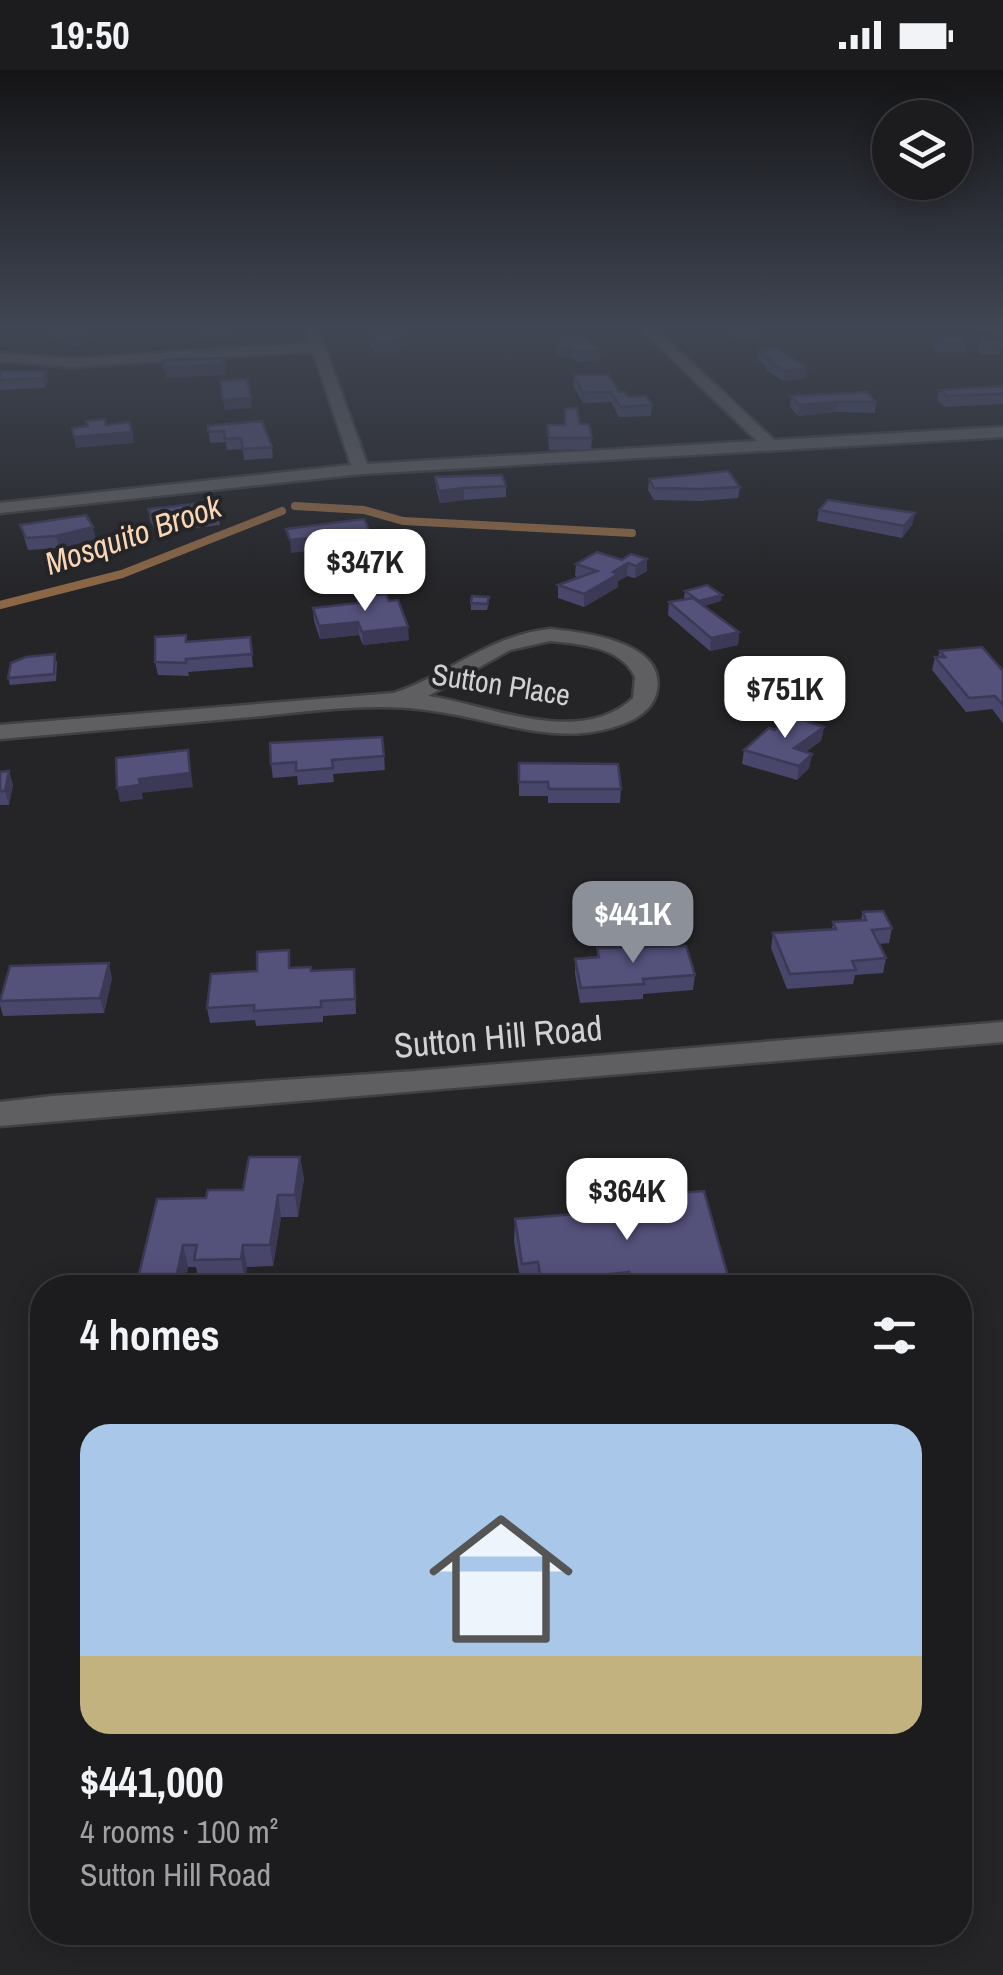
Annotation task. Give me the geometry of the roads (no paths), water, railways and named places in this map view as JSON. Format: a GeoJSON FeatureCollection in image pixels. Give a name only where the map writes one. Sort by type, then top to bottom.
{"type":"FeatureCollection","features":[{"type":"Feature","properties":{"kind":"street"},"geometry":{"type":"LineString","coordinates":[[342,416],[361,469]]}},
{"type":"Feature","properties":{"kind":"street"},"geometry":{"type":"LineString","coordinates":[[741,416],[772,447]]}},
{"type":"Feature","properties":{"kind":"street"},"geometry":{"type":"LineString","coordinates":[[0,508],[361,469],[1003,432]]}},
{"type":"Feature","properties":{"kind":"street","name":"Sutton Place"},"geometry":{"type":"LineString","coordinates":[[0,732],[324,702],[396,700],[573,728],[607,724],[631,712],[642,702],[647,688],[645,674],[634,659],[619,649],[558,634],[534,634],[501,644],[435,686],[396,700]]}},
{"type":"Feature","properties":{"kind":"street","name":"Sutton Hill Road"},"geometry":{"type":"LineString","coordinates":[[0,1114],[60,1106],[369,1086],[772,1048],[1001,1034]]}},
{"type":"Feature","properties":{"kind":"waterway","name":"Mosquito Brook"},"geometry":{"type":"LineString","coordinates":[[295,506],[364,510],[403,521],[632,533]]}},
{"type":"Feature","properties":{"kind":"waterway","name":"Mosquito Brook"},"geometry":{"type":"LineString","coordinates":[[0,605],[122,574],[282,511]]}}]}
